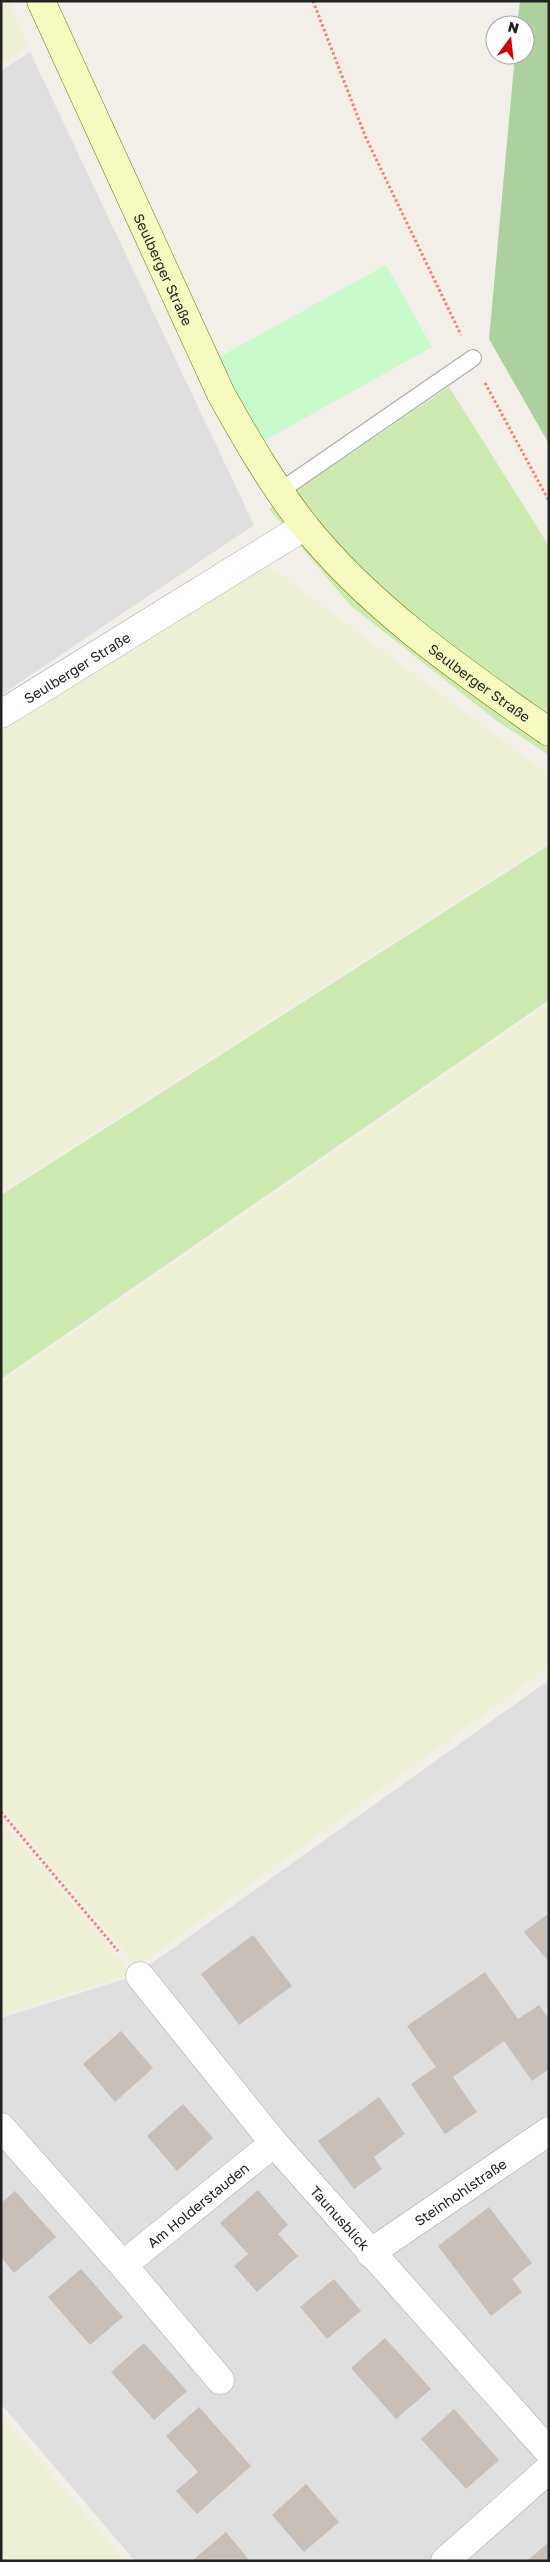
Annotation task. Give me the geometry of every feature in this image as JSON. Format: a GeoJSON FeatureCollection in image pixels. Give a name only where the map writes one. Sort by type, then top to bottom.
{"type":"FeatureCollection","features":[{"type":"Feature","properties":{"kind":"street","name":"Seulberger Straße"},"geometry":{"type":"LineString","coordinates":[[41,1],[221,394],[250,445],[280,491],[305,526],[362,589],[434,648],[549,732]]}},
{"type":"Feature","properties":{"kind":"street","name":"Seulberger Straße"},"geometry":{"type":"LineString","coordinates":[[1,714],[305,526]]}},
{"type":"Feature","properties":{"kind":"street","name":"Taunusblick"},"geometry":{"type":"LineString","coordinates":[[140,1976],[274,2144],[370,2254],[549,2452]]}},
{"type":"Feature","properties":{"kind":"street"},"geometry":{"type":"LineString","coordinates":[[1,2127],[123,2265],[220,2380]]}},
{"type":"Feature","properties":{"kind":"street","name":"Steinhohlstraße"},"geometry":{"type":"LineString","coordinates":[[370,2254],[549,2131]]}},
{"type":"Feature","properties":{"kind":"street","name":"Am Holderstauden"},"geometry":{"type":"LineString","coordinates":[[123,2265],[274,2144]]}},
{"type":"Feature","properties":{"kind":"street"},"geometry":{"type":"LineString","coordinates":[[445,2561],[549,2469]]}},
{"type":"Feature","properties":{"kind":"lane"},"geometry":{"type":"LineString","coordinates":[[280,491],[472,358]]}},
{"type":"Feature","properties":{"kind":"path"},"geometry":{"type":"LineString","coordinates":[[313,1],[366,138],[472,358],[549,501]]}},
{"type":"Feature","properties":{"kind":"path"},"geometry":{"type":"LineString","coordinates":[[1,1812],[140,1976]]}},
{"type":"Feature","properties":{"kind":"shaded area"},"geometry":{"type":"Polygon","coordinates":[[[30,52],[254,525],[1,695],[1,71],[30,52]]]}},
{"type":"Feature","properties":{"kind":"shaded area"},"geometry":{"type":"Polygon","coordinates":[[[549,1680],[549,2561],[135,2561],[1,2404],[1,2018],[134,1976],[549,1680]]]}},
{"type":"Feature","properties":{"kind":"green space"},"geometry":{"type":"Polygon","coordinates":[[[1,1],[9,1],[28,46],[1,64],[1,1]]]}},
{"type":"Feature","properties":{"kind":"green space"},"geometry":{"type":"Polygon","coordinates":[[[520,1],[549,1],[549,444],[489,339],[514,65],[535,65],[535,15],[518,15],[520,1]]]}},
{"type":"Feature","properties":{"kind":"green space"},"geometry":{"type":"Polygon","coordinates":[[[386,265],[432,347],[260,443],[214,360],[386,265]]]}},
{"type":"Feature","properties":{"kind":"green space"},"geometry":{"type":"Polygon","coordinates":[[[449,387],[549,546],[549,755],[497,721],[351,606],[269,509],[449,387]]]}},
{"type":"Feature","properties":{"kind":"green space"},"geometry":{"type":"Polygon","coordinates":[[[258,558],[549,775],[549,842],[1,1192],[1,722],[258,558]]]}},
{"type":"Feature","properties":{"kind":"green space"},"geometry":{"type":"Polygon","coordinates":[[[549,845],[549,1000],[1,1379],[1,1195],[549,845]]]}},
{"type":"Feature","properties":{"kind":"green space"},"geometry":{"type":"Polygon","coordinates":[[[549,1004],[549,1667],[137,1967],[1,1806],[1,1383],[549,1004]]]}},
{"type":"Feature","properties":{"kind":"green space"},"geometry":{"type":"Polygon","coordinates":[[[1,1821],[132,1974],[1,2015],[1,1821]]]}},
{"type":"Feature","properties":{"kind":"green space"},"geometry":{"type":"Polygon","coordinates":[[[1,2415],[125,2561],[1,2561],[1,2415]]]}},
{"type":"Feature","properties":{"kind":"building"},"geometry":{"type":"Polygon","coordinates":[[[549,1913],[549,1962],[524,1932],[549,1913]]]}},
{"type":"Feature","properties":{"kind":"building"},"geometry":{"type":"Polygon","coordinates":[[[253,1935],[292,1986],[239,2025],[201,1974],[253,1935]]]}},
{"type":"Feature","properties":{"kind":"building"},"geometry":{"type":"Polygon","coordinates":[[[485,1972],[518,2019],[539,2005],[549,2019],[549,2069],[532,2081],[504,2041],[453,2077],[477,2112],[445,2134],[411,2084],[436,2067],[407,2026],[485,1972]]]}},
{"type":"Feature","properties":{"kind":"building"},"geometry":{"type":"Polygon","coordinates":[[[121,2031],[153,2068],[115,2102],[83,2064],[121,2031]]]}},
{"type":"Feature","properties":{"kind":"building"},"geometry":{"type":"Polygon","coordinates":[[[379,2097],[405,2134],[374,2157],[382,2169],[354,2189],[318,2141],[379,2097]]]}},
{"type":"Feature","properties":{"kind":"building"},"geometry":{"type":"Polygon","coordinates":[[[183,2104],[213,2138],[177,2171],[147,2136],[183,2104]]]}},
{"type":"Feature","properties":{"kind":"building"},"geometry":{"type":"Polygon","coordinates":[[[258,2190],[288,2225],[278,2234],[298,2256],[257,2292],[234,2266],[248,2254],[220,2223],[258,2190]]]}},
{"type":"Feature","properties":{"kind":"building"},"geometry":{"type":"Polygon","coordinates":[[[15,2191],[56,2237],[14,2273],[1,2257],[1,2203],[15,2191]]]}},
{"type":"Feature","properties":{"kind":"building"},"geometry":{"type":"Polygon","coordinates":[[[489,2207],[532,2263],[512,2279],[522,2292],[491,2316],[438,2246],[489,2207]]]}},
{"type":"Feature","properties":{"kind":"building"},"geometry":{"type":"Polygon","coordinates":[[[81,2269],[123,2317],[90,2345],[48,2297],[81,2269]]]}},
{"type":"Feature","properties":{"kind":"building"},"geometry":{"type":"Polygon","coordinates":[[[334,2279],[361,2311],[327,2339],[300,2307],[334,2279]]]}},
{"type":"Feature","properties":{"kind":"building"},"geometry":{"type":"Polygon","coordinates":[[[385,2338],[431,2389],[396,2419],[351,2368],[385,2338]]]}},
{"type":"Feature","properties":{"kind":"building"},"geometry":{"type":"Polygon","coordinates":[[[144,2343],[187,2391],[154,2420],[111,2372],[144,2343]]]}},
{"type":"Feature","properties":{"kind":"building"},"geometry":{"type":"Polygon","coordinates":[[[199,2407],[251,2466],[197,2514],[176,2491],[198,2472],[166,2436],[199,2407]]]}},
{"type":"Feature","properties":{"kind":"building"},"geometry":{"type":"Polygon","coordinates":[[[454,2409],[499,2460],[466,2489],[421,2439],[454,2409]]]}},
{"type":"Feature","properties":{"kind":"building"},"geometry":{"type":"Polygon","coordinates":[[[306,2484],[339,2522],[304,2552],[272,2515],[306,2484]]]}},
{"type":"Feature","properties":{"kind":"building"},"geometry":{"type":"Polygon","coordinates":[[[226,2532],[250,2561],[192,2561],[226,2532]]]}},
{"type":"Feature","properties":{"kind":"building"},"geometry":{"type":"Polygon","coordinates":[[[549,2542],[549,2561],[527,2561],[549,2542]]]}}]}
